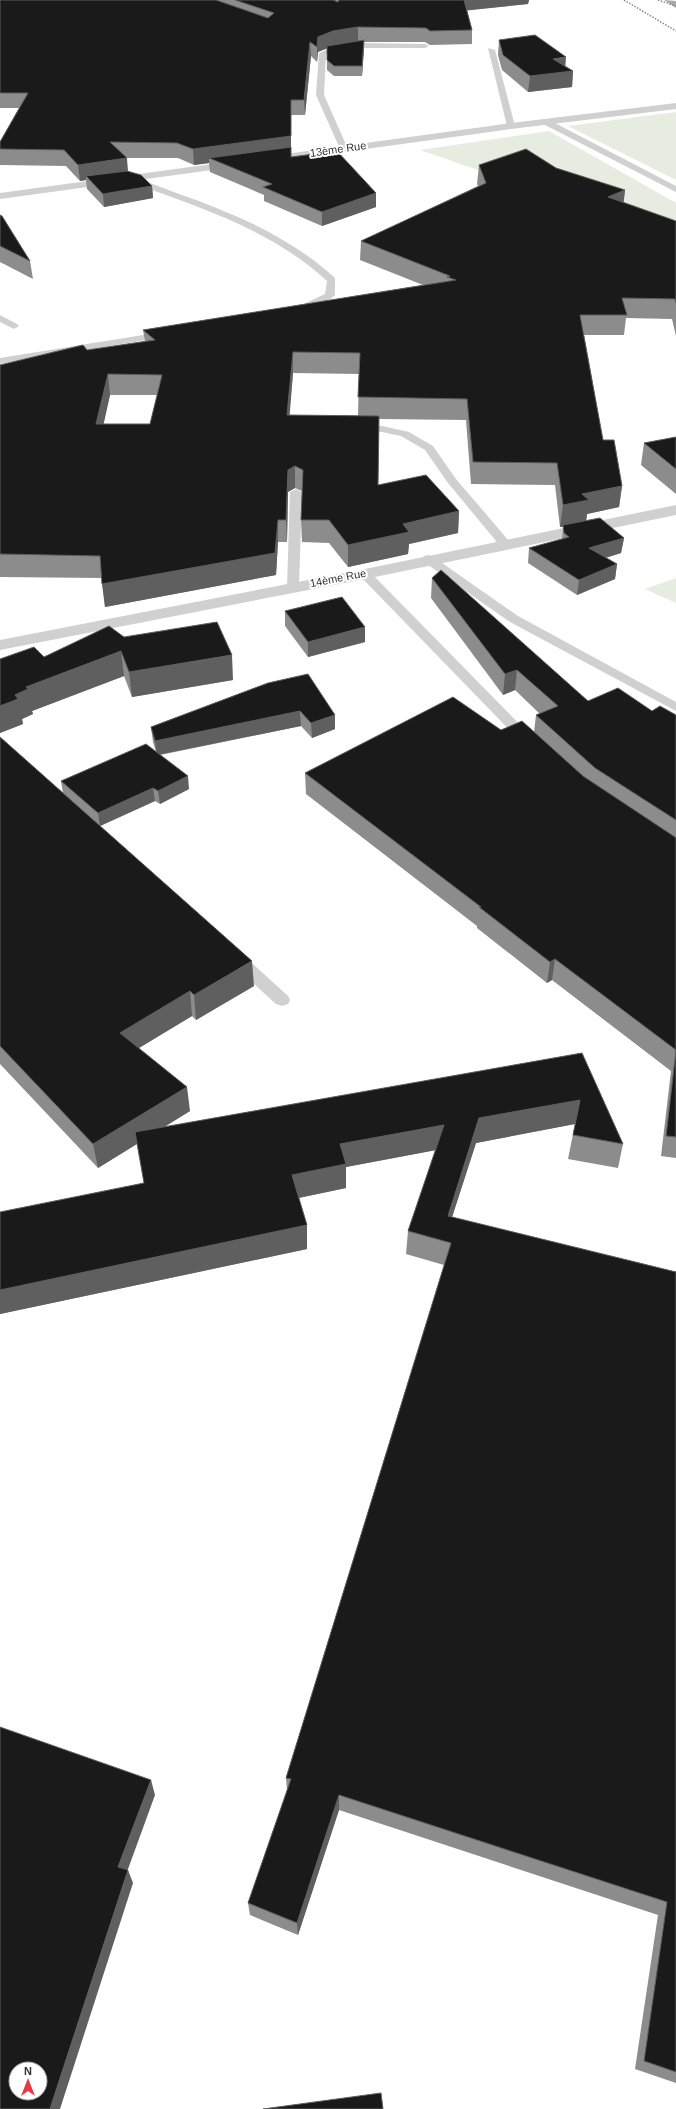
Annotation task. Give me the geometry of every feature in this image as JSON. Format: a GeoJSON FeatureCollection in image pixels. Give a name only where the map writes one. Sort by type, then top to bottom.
{"type":"FeatureCollection","features":[{"type":"Feature","properties":{"kind":"main road"},"geometry":{"type":"LineString","coordinates":[[668,0],[676,4]]}},
{"type":"Feature","properties":{"kind":"street","name":"13ème Rue"},"geometry":{"type":"LineString","coordinates":[[0,196],[344,148],[676,106]]}},
{"type":"Feature","properties":{"kind":"street","name":"14ème Rue"},"geometry":{"type":"LineString","coordinates":[[0,645],[364,574],[428,559],[676,510]]}},
{"type":"Feature","properties":{"kind":"lane"},"geometry":{"type":"LineString","coordinates":[[344,148],[320,95],[323,53],[332,48],[346,46],[425,46]]}},
{"type":"Feature","properties":{"kind":"lane"},"geometry":{"type":"LineString","coordinates":[[491,50],[511,126]]}},
{"type":"Feature","properties":{"kind":"lane"},"geometry":{"type":"LineString","coordinates":[[548,123],[676,189]]}},
{"type":"Feature","properties":{"kind":"lane"},"geometry":{"type":"LineString","coordinates":[[128,178],[228,216],[292,246],[319,265],[332,280],[330,295],[312,305],[289,313]]}},
{"type":"Feature","properties":{"kind":"lane"},"geometry":{"type":"LineString","coordinates":[[0,318],[14,326]]}},
{"type":"Feature","properties":{"kind":"lane"},"geometry":{"type":"LineString","coordinates":[[0,361],[175,333]]}},
{"type":"Feature","properties":{"kind":"lane"},"geometry":{"type":"LineString","coordinates":[[344,428],[382,429],[405,434],[429,448],[452,481],[505,544]]}},
{"type":"Feature","properties":{"kind":"lane"},"geometry":{"type":"LineString","coordinates":[[293,587],[296,492]]}},
{"type":"Feature","properties":{"kind":"lane"},"geometry":{"type":"LineString","coordinates":[[428,559],[514,619],[676,707]]}},
{"type":"Feature","properties":{"kind":"lane"},"geometry":{"type":"LineString","coordinates":[[364,574],[510,724],[539,751]]}},
{"type":"Feature","properties":{"kind":"lane"},"geometry":{"type":"LineString","coordinates":[[224,947],[282,1000]]}},
{"type":"Feature","properties":{"kind":"shaded area"},"geometry":{"type":"Polygon","coordinates":[[[676,112],[676,180],[568,126],[676,112]]]}},
{"type":"Feature","properties":{"kind":"shaded area"},"geometry":{"type":"Polygon","coordinates":[[[549,131],[676,203],[676,238],[420,150],[549,131]]]}},
{"type":"Feature","properties":{"kind":"shaded area"},"geometry":{"type":"Polygon","coordinates":[[[676,578],[676,603],[645,589],[676,578]]]}},
{"type":"Feature","properties":{"kind":"building"},"geometry":{"type":"Polygon","coordinates":[[[0,0],[216,0],[268,18],[274,13],[235,0],[333,0],[338,2],[339,0],[464,0],[472,30],[430,31],[426,28],[358,27],[333,31],[318,37],[317,47],[310,42],[304,100],[291,100],[291,136],[193,149],[177,143],[110,142],[127,158],[78,165],[64,150],[0,149],[0,142],[28,93],[0,93],[0,0]]]}},
{"type":"Feature","properties":{"kind":"building"},"geometry":{"type":"Polygon","coordinates":[[[535,35],[566,57],[553,59],[573,71],[530,76],[503,55],[499,40],[535,35]]]}},
{"type":"Feature","properties":{"kind":"building"},"geometry":{"type":"Polygon","coordinates":[[[364,40],[362,66],[334,66],[327,60],[327,46],[364,40]]]}},
{"type":"Feature","properties":{"kind":"building"},"geometry":{"type":"Polygon","coordinates":[[[291,147],[291,157],[337,151],[376,193],[322,212],[263,187],[272,184],[209,158],[291,147]]]}},
{"type":"Feature","properties":{"kind":"building"},"geometry":{"type":"Polygon","coordinates":[[[526,149],[556,168],[625,190],[608,197],[676,221],[676,303],[675,299],[622,298],[627,315],[580,315],[603,440],[614,440],[622,486],[582,494],[589,500],[563,505],[557,463],[473,462],[467,399],[358,397],[360,353],[293,352],[287,415],[379,416],[378,485],[426,475],[459,511],[403,524],[409,532],[348,545],[329,520],[301,520],[303,470],[295,466],[288,470],[286,520],[278,520],[275,553],[102,584],[100,556],[0,554],[0,365],[83,345],[87,350],[155,340],[143,330],[456,280],[447,277],[450,276],[361,241],[486,183],[479,165],[526,149]],[[108,374],[96,424],[150,424],[162,375],[108,374]]]}},
{"type":"Feature","properties":{"kind":"building"},"geometry":{"type":"Polygon","coordinates":[[[127,171],[141,175],[152,186],[103,194],[86,176],[127,171]]]}},
{"type":"Feature","properties":{"kind":"building"},"geometry":{"type":"Polygon","coordinates":[[[0,215],[2,216],[30,261],[0,246],[0,215]]]}},
{"type":"Feature","properties":{"kind":"building"},"geometry":{"type":"Polygon","coordinates":[[[676,437],[676,469],[644,443],[676,437]]]}},
{"type":"Feature","properties":{"kind":"building"},"geometry":{"type":"Polygon","coordinates":[[[600,518],[624,538],[589,548],[617,564],[579,580],[529,548],[569,537],[564,533],[563,525],[600,518]]]}},
{"type":"Feature","properties":{"kind":"building"},"geometry":{"type":"Polygon","coordinates":[[[441,570],[588,701],[618,688],[652,711],[660,706],[676,715],[676,820],[595,768],[536,715],[558,706],[517,670],[505,674],[432,578],[441,570]]]}},
{"type":"Feature","properties":{"kind":"building"},"geometry":{"type":"Polygon","coordinates":[[[342,597],[365,627],[308,642],[285,611],[342,597]]]}},
{"type":"Feature","properties":{"kind":"building"},"geometry":{"type":"Polygon","coordinates":[[[217,622],[232,655],[129,672],[121,651],[26,687],[28,689],[15,695],[18,699],[0,706],[0,659],[34,647],[44,657],[109,626],[124,637],[217,622]]]}},
{"type":"Feature","properties":{"kind":"building"},"geometry":{"type":"Polygon","coordinates":[[[308,674],[335,715],[311,723],[300,711],[155,741],[151,727],[268,683],[308,674]]]}},
{"type":"Feature","properties":{"kind":"building"},"geometry":{"type":"Polygon","coordinates":[[[453,697],[501,730],[522,721],[583,776],[676,838],[676,1050],[555,959],[550,962],[479,907],[481,907],[305,773],[453,697]]]}},
{"type":"Feature","properties":{"kind":"building"},"geometry":{"type":"Polygon","coordinates":[[[0,737],[252,961],[194,995],[190,991],[120,1033],[187,1087],[93,1144],[0,1046],[0,737]]]}},
{"type":"Feature","properties":{"kind":"building"},"geometry":{"type":"Polygon","coordinates":[[[146,744],[188,776],[158,791],[153,788],[98,813],[61,781],[146,744]]]}},
{"type":"Feature","properties":{"kind":"building"},"geometry":{"type":"Polygon","coordinates":[[[676,1050],[676,1137],[666,1136],[676,1050]]]}},
{"type":"Feature","properties":{"kind":"building"},"geometry":{"type":"Polygon","coordinates":[[[582,1053],[623,1144],[573,1135],[580,1100],[479,1118],[448,1216],[676,1272],[676,2072],[644,2061],[667,1902],[339,1795],[297,1923],[248,1903],[291,1779],[286,1778],[451,1243],[408,1231],[444,1125],[340,1144],[346,1164],[292,1175],[307,1225],[0,1290],[0,1212],[144,1183],[135,1132],[582,1053]]]}},
{"type":"Feature","properties":{"kind":"building"},"geometry":{"type":"Polygon","coordinates":[[[0,1727],[151,1780],[118,1867],[128,1870],[50,2109],[0,2109],[0,1727]]]}},
{"type":"Feature","properties":{"kind":"building"},"geometry":{"type":"Polygon","coordinates":[[[381,2093],[383,2109],[263,2109],[381,2093]]]}},
{"type":"Feature","properties":{"kind":"railway"},"geometry":{"type":"LineString","coordinates":[[624,0],[676,31]]}},
{"type":"Feature","properties":{"kind":"railway"},"geometry":{"type":"LineString","coordinates":[[658,0],[676,6]]}}]}
